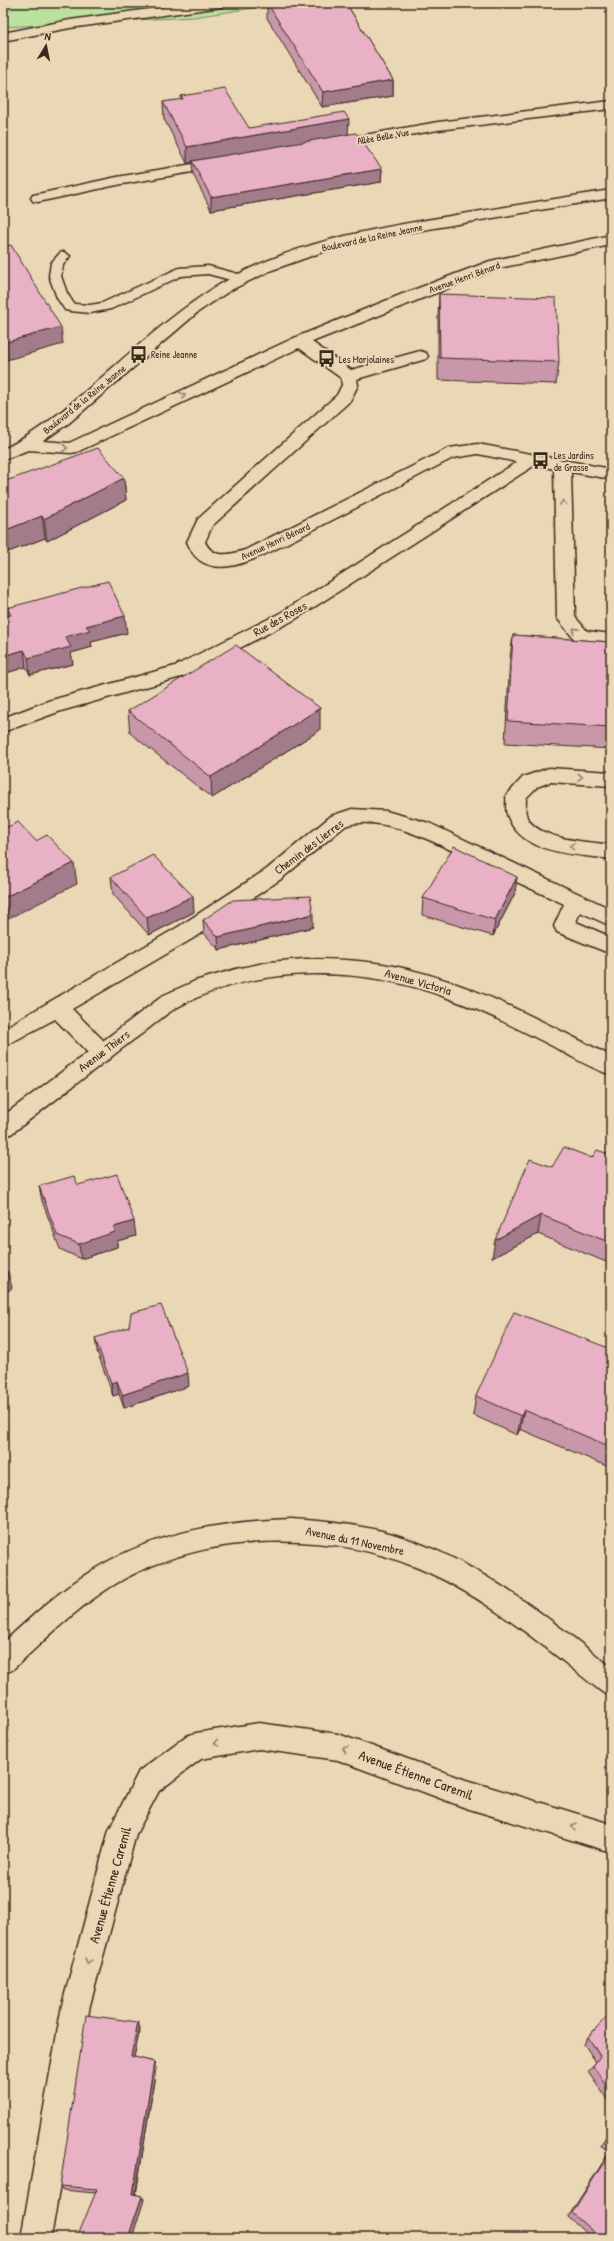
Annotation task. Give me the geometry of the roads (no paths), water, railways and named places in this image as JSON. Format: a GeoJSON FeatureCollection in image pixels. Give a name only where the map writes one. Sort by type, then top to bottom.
{"type":"FeatureCollection","features":[{"type":"Feature","properties":{"kind":"street"},"geometry":{"type":"LineString","coordinates":[[3,36],[70,24],[222,3]]}},
{"type":"Feature","properties":{"kind":"street","name":"Allée Belle Vue"},"geometry":{"type":"LineString","coordinates":[[320,147],[438,126],[611,105]]}},
{"type":"Feature","properties":{"kind":"street"},"geometry":{"type":"LineString","coordinates":[[38,198],[117,181],[235,161]]}},
{"type":"Feature","properties":{"kind":"street","name":"Boulevard de la Reine Jeanne"},"geometry":{"type":"LineString","coordinates":[[3,455],[26,445],[63,419],[192,309],[242,279],[328,245],[400,229],[611,194]]}},
{"type":"Feature","properties":{"kind":"street","name":"Avenue Henri Bénard"},"geometry":{"type":"LineString","coordinates":[[26,445],[72,448],[300,341],[406,298],[495,264],[611,240]]}},
{"type":"Feature","properties":{"kind":"street"},"geometry":{"type":"LineString","coordinates":[[300,341],[349,376],[420,356]]}},
{"type":"Feature","properties":{"kind":"street","name":"Avenue Henri Bénard"},"geometry":{"type":"LineString","coordinates":[[349,376],[350,385],[344,397],[204,523],[196,542],[202,553],[219,561],[241,558],[449,453],[478,449],[611,474]]}},
{"type":"Feature","properties":{"kind":"street","name":"Rue des Roses"},"geometry":{"type":"LineString","coordinates":[[3,725],[55,706],[181,671],[288,616],[532,460]]}},
{"type":"Feature","properties":{"kind":"street"},"geometry":{"type":"LineString","coordinates":[[562,464],[566,618],[581,636],[611,640]]}},
{"type":"Feature","properties":{"kind":"street"},"geometry":{"type":"LineString","coordinates":[[611,779],[548,775],[530,782],[516,796],[517,815],[526,830],[544,842],[611,852]]}},
{"type":"Feature","properties":{"kind":"street","name":"Chemin des Lierres"},"geometry":{"type":"LineString","coordinates":[[58,1009],[186,934],[274,874],[338,821],[352,816],[386,818],[422,828],[575,902]]}},
{"type":"Feature","properties":{"kind":"street"},"geometry":{"type":"LineString","coordinates":[[611,918],[575,902],[564,926],[611,946]]}},
{"type":"Feature","properties":{"kind":"street","name":"Avenue Victoria"},"geometry":{"type":"LineString","coordinates":[[210,984],[256,972],[308,966],[356,968],[394,973],[439,986],[482,1004],[611,1066]]}},
{"type":"Feature","properties":{"kind":"street","name":"Avenue Thiers"},"geometry":{"type":"LineString","coordinates":[[3,1128],[170,1002],[210,984]]}},
{"type":"Feature","properties":{"kind":"street"},"geometry":{"type":"LineString","coordinates":[[3,1039],[58,1009],[102,1053]]}},
{"type":"Feature","properties":{"kind":"street","name":"Avenue du 11 Novembre"},"geometry":{"type":"LineString","coordinates":[[3,1661],[60,1609],[115,1571],[176,1545],[243,1532],[304,1530],[366,1541],[416,1554],[464,1577],[533,1623],[611,1683]]}},
{"type":"Feature","properties":{"kind":"street","name":"Avenue Étienne Caremil"},"geometry":{"type":"LineString","coordinates":[[36,2238],[76,2005],[123,1830],[149,1781],[196,1746],[258,1736],[338,1746],[466,1794],[611,1838]]}},
{"type":"Feature","properties":{"kind":"lane"},"geometry":{"type":"LineString","coordinates":[[64,256],[56,265],[55,277],[63,298],[70,307],[90,309],[106,306],[179,272],[208,270],[242,279]]}},
{"type":"Feature","properties":{"kind":"place","name":"Reine Jeanne"},"geometry":{"type":"Point","coordinates":[138,354]}},
{"type":"Feature","properties":{"kind":"place","name":"Les Marjolaines"},"geometry":{"type":"Point","coordinates":[326,359]}},
{"type":"Feature","properties":{"kind":"place","name":"Les Jardins de Grasse"},"geometry":{"type":"Point","coordinates":[541,461]}}]}
